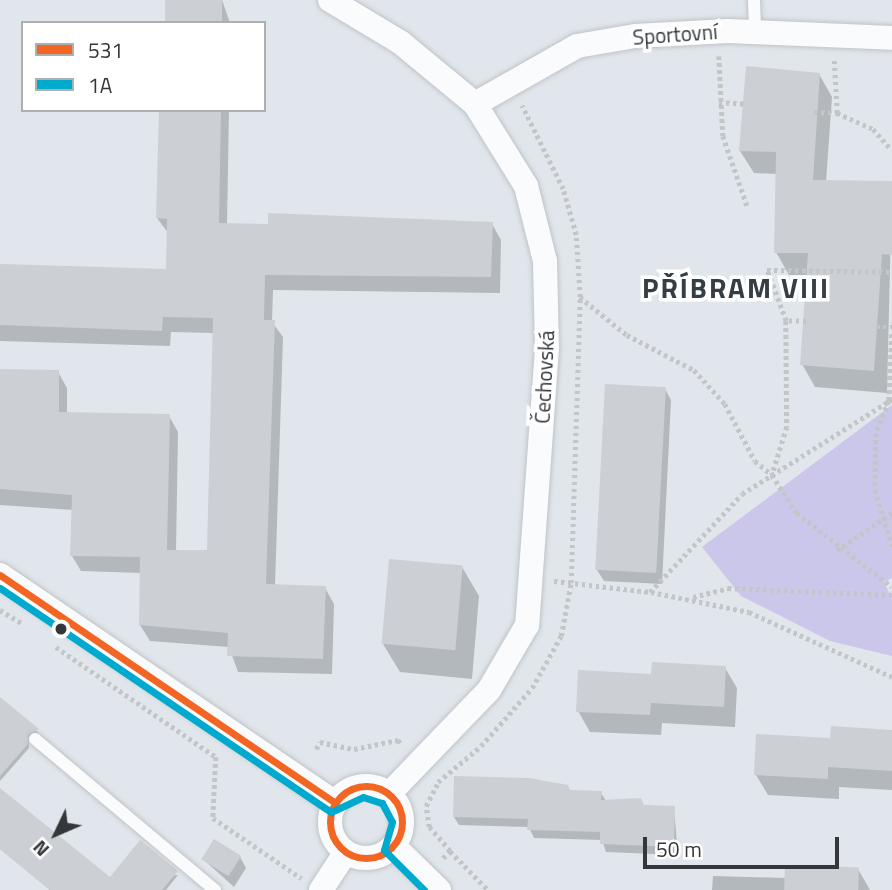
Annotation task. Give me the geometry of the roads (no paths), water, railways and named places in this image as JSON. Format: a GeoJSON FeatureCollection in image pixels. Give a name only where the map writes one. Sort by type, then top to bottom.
{"type":"FeatureCollection","features":[{"type":"Feature","properties":{"kind":"street","name":"Čechovská"},"geometry":{"type":"LineString","coordinates":[[330,0],[400,42],[475,104],[526,186],[545,261],[547,348],[527,625],[512,658],[390,794]]}},
{"type":"Feature","properties":{"kind":"street","name":"Sportovní"},"geometry":{"type":"LineString","coordinates":[[475,104],[577,46],[635,36],[755,32],[892,38]]}},
{"type":"Feature","properties":{"kind":"street"},"geometry":{"type":"LineString","coordinates":[[0,575],[336,803]]}},
{"type":"Feature","properties":{"kind":"street"},"geometry":{"type":"LineString","coordinates":[[360,786],[390,794],[402,821],[394,846],[371,858],[346,852],[331,832],[336,803],[360,786]]}},
{"type":"Feature","properties":{"kind":"street"},"geometry":{"type":"LineString","coordinates":[[394,846],[439,890]]}},
{"type":"Feature","properties":{"kind":"street"},"geometry":{"type":"LineString","coordinates":[[314,886],[346,852]]}},
{"type":"Feature","properties":{"kind":"lane"},"geometry":{"type":"LineString","coordinates":[[754,0],[755,32]]}},
{"type":"Feature","properties":{"kind":"lane"},"geometry":{"type":"LineString","coordinates":[[35,739],[215,890]]}},
{"type":"Feature","properties":{"kind":"district","name":"PŘÍBRAM VIII"},"geometry":{"type":"Point","coordinates":[736,288]}}]}
